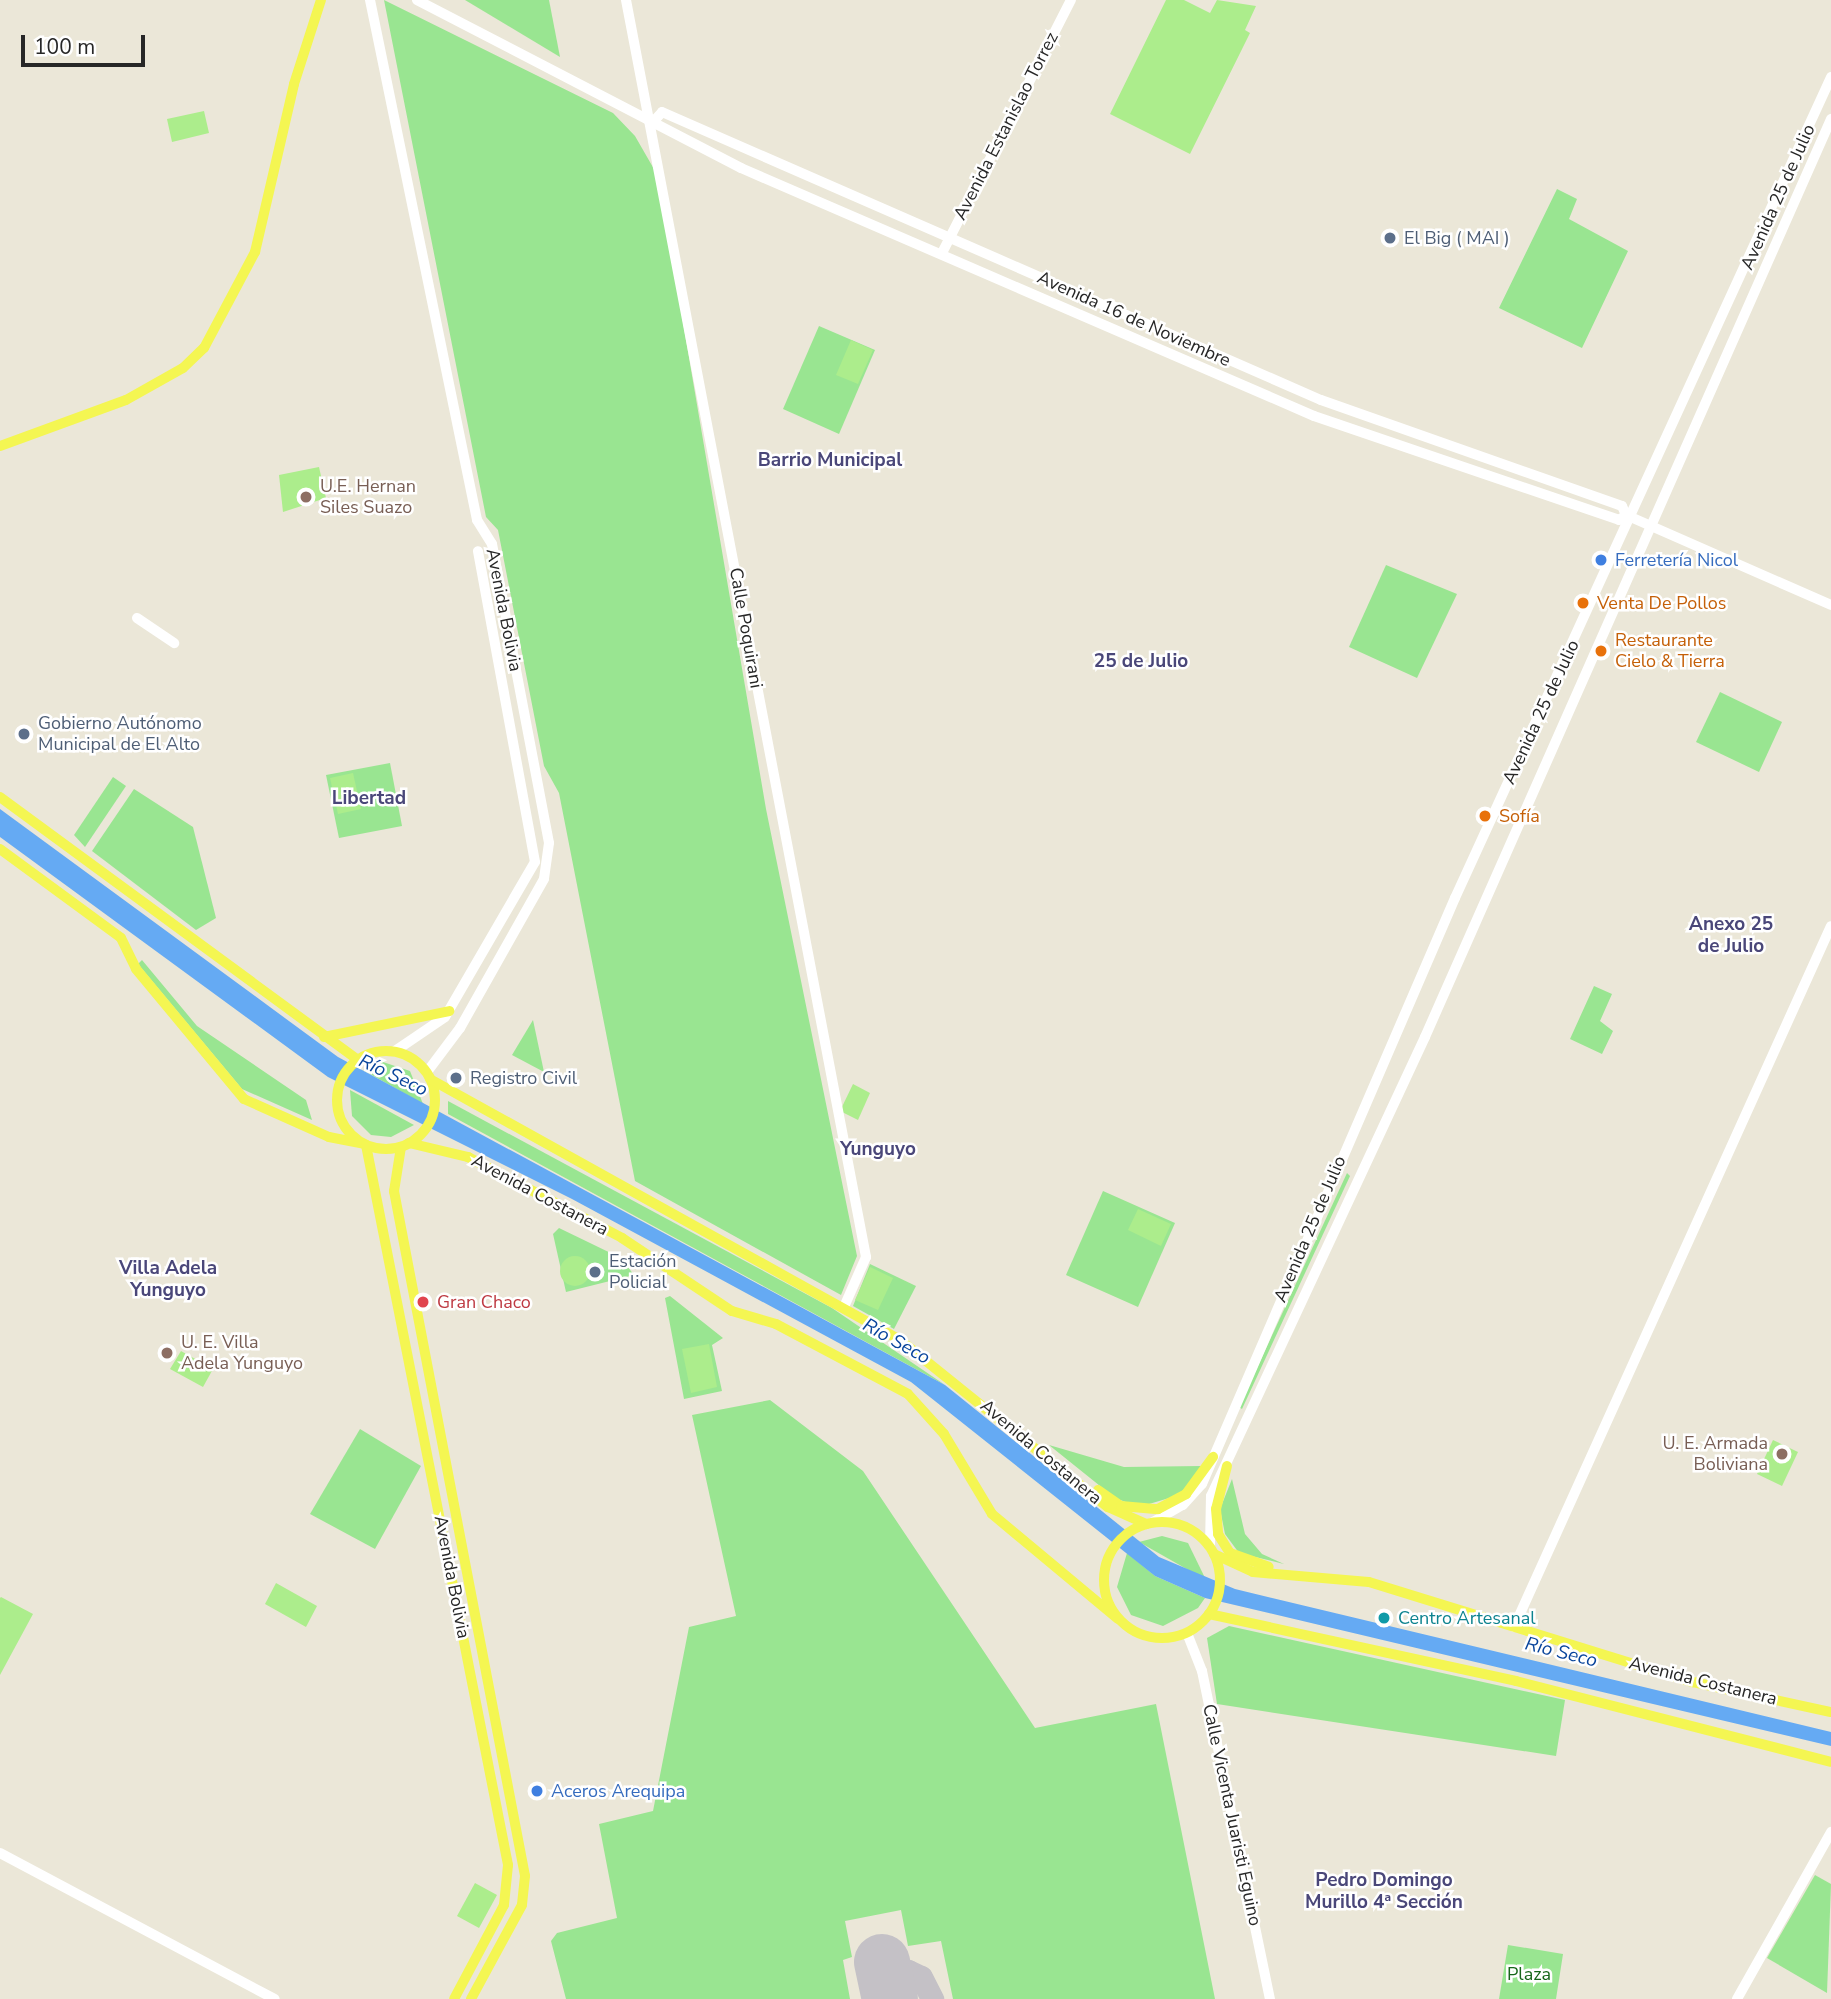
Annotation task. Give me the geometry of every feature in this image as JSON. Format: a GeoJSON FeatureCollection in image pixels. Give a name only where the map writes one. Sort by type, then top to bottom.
{"type":"FeatureCollection","features":[{"type":"Feature","properties":{"kind":"main road"},"geometry":{"type":"LineString","coordinates":[[0,446],[126,400],[183,368],[204,348],[255,252],[294,84],[321,0]]}},
{"type":"Feature","properties":{"kind":"main road"},"geometry":{"type":"LineString","coordinates":[[0,797],[354,1062]]}},
{"type":"Feature","properties":{"kind":"main road"},"geometry":{"type":"LineString","coordinates":[[0,849],[121,938],[136,969],[244,1099],[330,1137],[364,1144],[409,1143],[433,1112],[430,1080],[395,1051],[354,1062],[337,1094],[340,1118],[364,1144]]}},
{"type":"Feature","properties":{"kind":"main road"},"geometry":{"type":"LineString","coordinates":[[324,1037],[449,1011]]}},
{"type":"Feature","properties":{"kind":"main road","name":"Avenida Costanera"},"geometry":{"type":"LineString","coordinates":[[430,1080],[900,1340],[1108,1507],[1149,1523]]}},
{"type":"Feature","properties":{"kind":"main road","name":"Avenida Costanera"},"geometry":{"type":"LineString","coordinates":[[409,1143],[468,1157],[622,1238],[732,1311],[776,1324],[908,1394],[944,1434],[992,1514],[1118,1619]]}},
{"type":"Feature","properties":{"kind":"main road","name":"Avenida Bolivia"},"geometry":{"type":"LineString","coordinates":[[409,1143],[394,1191],[525,1876],[522,1905],[471,1999]]}},
{"type":"Feature","properties":{"kind":"main road","name":"Avenida Bolivia"},"geometry":{"type":"LineString","coordinates":[[364,1144],[508,1865],[504,1905],[454,1999]]}},
{"type":"Feature","properties":{"kind":"main road"},"geometry":{"type":"LineString","coordinates":[[1030,1442],[1121,1506],[1140,1511],[1179,1499],[1213,1457]]}},
{"type":"Feature","properties":{"kind":"main road"},"geometry":{"type":"LineString","coordinates":[[1227,1466],[1216,1510],[1223,1545],[1247,1563],[1292,1573]]}},
{"type":"Feature","properties":{"kind":"main road"},"geometry":{"type":"LineString","coordinates":[[1149,1523],[1185,1526],[1212,1550],[1220,1582],[1216,1603],[1209,1614],[1187,1633],[1152,1638],[1118,1619],[1104,1583],[1114,1547],[1128,1533],[1149,1523]]}},
{"type":"Feature","properties":{"kind":"main road","name":"Avenida Costanera"},"geometry":{"type":"LineString","coordinates":[[1212,1550],[1253,1572],[1292,1573],[1369,1583],[1693,1682],[1831,1712]]}},
{"type":"Feature","properties":{"kind":"main road"},"geometry":{"type":"LineString","coordinates":[[1209,1614],[1516,1681],[1831,1762]]}},
{"type":"Feature","properties":{"kind":"street","name":"Avenida Bolivia"},"geometry":{"type":"LineString","coordinates":[[370,0],[477,520],[492,544],[550,862],[430,1080]]}},
{"type":"Feature","properties":{"kind":"street","name":"Avenida 16 de Noviembre"},"geometry":{"type":"LineString","coordinates":[[417,0],[651,124],[1314,416],[1619,520],[1629,516],[1622,506],[1321,400],[662,112],[651,124]]}},
{"type":"Feature","properties":{"kind":"street","name":"Calle Poquirani"},"geometry":{"type":"LineString","coordinates":[[626,0],[866,1257],[844,1307]]}},
{"type":"Feature","properties":{"kind":"street","name":"Avenida Estanislao Torrez"},"geometry":{"type":"LineString","coordinates":[[942,253],[1071,0]]}},
{"type":"Feature","properties":{"kind":"street","name":"Avenida 25 de Julio"},"geometry":{"type":"LineString","coordinates":[[1149,1523],[1195,1496],[1460,887],[1831,77]]}},
{"type":"Feature","properties":{"kind":"street","name":"Avenida 25 de Julio"},"geometry":{"type":"LineString","coordinates":[[1212,1550],[1208,1509],[1654,523],[1831,119]]}},
{"type":"Feature","properties":{"kind":"street"},"geometry":{"type":"LineString","coordinates":[[1629,516],[1654,523],[1831,605]]}},
{"type":"Feature","properties":{"kind":"street","name":"Avenida Bolivia"},"geometry":{"type":"LineString","coordinates":[[395,1051],[449,1011],[535,862],[478,551]]}},
{"type":"Feature","properties":{"kind":"street"},"geometry":{"type":"LineString","coordinates":[[137,618],[174,643]]}},
{"type":"Feature","properties":{"kind":"street"},"geometry":{"type":"LineString","coordinates":[[1514,1627],[1831,926]]}},
{"type":"Feature","properties":{"kind":"street","name":"Calle Vicenta Juaristi Eguino"},"geometry":{"type":"LineString","coordinates":[[1187,1633],[1202,1671],[1270,1999]]}},
{"type":"Feature","properties":{"kind":"street"},"geometry":{"type":"LineString","coordinates":[[1737,1999],[1831,1832]]}},
{"type":"Feature","properties":{"kind":"street"},"geometry":{"type":"LineString","coordinates":[[0,1853],[275,1999]]}},
{"type":"Feature","properties":{"kind":"green space"},"geometry":{"type":"Polygon","coordinates":[[[384,0],[613,113],[635,136],[658,176],[766,809],[857,1256],[841,1295],[635,1181],[559,793],[544,766],[498,530],[486,517],[384,0]]]}},
{"type":"Feature","properties":{"kind":"green space"},"geometry":{"type":"Polygon","coordinates":[[[465,0],[549,0],[560,57],[465,0]]]}},
{"type":"Feature","properties":{"kind":"green space"},"geometry":{"type":"Polygon","coordinates":[[[1166,0],[1184,0],[1210,13],[1217,0],[1256,6],[1245,30],[1250,33],[1190,154],[1110,114],[1166,0]]]}},
{"type":"Feature","properties":{"kind":"green space"},"geometry":{"type":"Polygon","coordinates":[[[204,111],[209,133],[172,142],[167,119],[204,111]]]}},
{"type":"Feature","properties":{"kind":"green space"},"geometry":{"type":"Polygon","coordinates":[[[1557,189],[1577,199],[1569,219],[1628,251],[1582,348],[1499,308],[1557,189]]]}},
{"type":"Feature","properties":{"kind":"green space"},"geometry":{"type":"Polygon","coordinates":[[[819,326],[875,350],[839,434],[783,409],[819,326]]]}},
{"type":"Feature","properties":{"kind":"green space"},"geometry":{"type":"Polygon","coordinates":[[[851,340],[873,350],[858,384],[836,375],[851,340]]]}},
{"type":"Feature","properties":{"kind":"green space"},"geometry":{"type":"Polygon","coordinates":[[[319,467],[326,498],[283,512],[279,475],[319,467]]]}},
{"type":"Feature","properties":{"kind":"green space"},"geometry":{"type":"Polygon","coordinates":[[[1386,565],[1457,594],[1417,678],[1349,647],[1386,565]]]}},
{"type":"Feature","properties":{"kind":"green space"},"geometry":{"type":"Polygon","coordinates":[[[1720,692],[1782,722],[1759,772],[1696,742],[1720,692]]]}},
{"type":"Feature","properties":{"kind":"green space"},"geometry":{"type":"Polygon","coordinates":[[[390,763],[402,826],[339,838],[326,775],[390,763]]]}},
{"type":"Feature","properties":{"kind":"green space"},"geometry":{"type":"Polygon","coordinates":[[[353,773],[361,809],[338,814],[330,778],[353,773]]]}},
{"type":"Feature","properties":{"kind":"green space"},"geometry":{"type":"Polygon","coordinates":[[[113,777],[126,786],[85,847],[74,835],[113,777]]]}},
{"type":"Feature","properties":{"kind":"green space"},"geometry":{"type":"Polygon","coordinates":[[[134,789],[193,827],[216,918],[196,930],[92,851],[134,789]]]}},
{"type":"Feature","properties":{"kind":"green space"},"geometry":{"type":"Polygon","coordinates":[[[142,960],[197,1026],[306,1100],[312,1120],[242,1089],[138,964],[142,960]]]}},
{"type":"Feature","properties":{"kind":"green space"},"geometry":{"type":"Polygon","coordinates":[[[1594,986],[1612,994],[1600,1021],[1613,1031],[1602,1054],[1570,1039],[1594,986]]]}},
{"type":"Feature","properties":{"kind":"green space"},"geometry":{"type":"Polygon","coordinates":[[[533,1020],[544,1072],[512,1055],[533,1020]]]}},
{"type":"Feature","properties":{"kind":"green space"},"geometry":{"type":"Polygon","coordinates":[[[383,1062],[410,1071],[423,1104],[363,1070],[383,1062]]]}},
{"type":"Feature","properties":{"kind":"green space"},"geometry":{"type":"Polygon","coordinates":[[[853,1084],[870,1093],[858,1120],[840,1111],[853,1084]]]}},
{"type":"Feature","properties":{"kind":"green space"},"geometry":{"type":"Polygon","coordinates":[[[350,1090],[414,1125],[391,1137],[371,1135],[352,1116],[350,1090]]]}},
{"type":"Feature","properties":{"kind":"green space"},"geometry":{"type":"Polygon","coordinates":[[[448,1101],[832,1308],[945,1385],[448,1114],[448,1101]]]}},
{"type":"Feature","properties":{"kind":"green space"},"geometry":{"type":"Polygon","coordinates":[[[1347,1173],[1350,1176],[1242,1409],[1239,1407],[1347,1173]]]}},
{"type":"Feature","properties":{"kind":"green space"},"geometry":{"type":"Polygon","coordinates":[[[1103,1191],[1175,1223],[1138,1307],[1066,1275],[1103,1191]]]}},
{"type":"Feature","properties":{"kind":"green space"},"geometry":{"type":"Polygon","coordinates":[[[1138,1209],[1171,1224],[1161,1246],[1128,1230],[1138,1209]]]}},
{"type":"Feature","properties":{"kind":"green space"},"geometry":{"type":"Polygon","coordinates":[[[559,1228],[621,1258],[634,1275],[566,1292],[553,1234],[559,1228]]]}},
{"type":"Feature","properties":{"kind":"green space"},"geometry":{"type":"Polygon","coordinates":[[[575,1256],[586,1260],[590,1271],[586,1282],[575,1286],[564,1282],[560,1271],[564,1260],[575,1256]]]}},
{"type":"Feature","properties":{"kind":"green space"},"geometry":{"type":"Polygon","coordinates":[[[870,1264],[916,1286],[894,1329],[853,1306],[870,1264]]]}},
{"type":"Feature","properties":{"kind":"green space"},"geometry":{"type":"Polygon","coordinates":[[[870,1267],[893,1278],[878,1310],[855,1300],[870,1267]]]}},
{"type":"Feature","properties":{"kind":"green space"},"geometry":{"type":"Polygon","coordinates":[[[670,1296],[723,1338],[712,1345],[722,1391],[684,1399],[665,1298],[670,1296]]]}},
{"type":"Feature","properties":{"kind":"green space"},"geometry":{"type":"Polygon","coordinates":[[[709,1344],[717,1387],[691,1393],[682,1349],[709,1344]]]}},
{"type":"Feature","properties":{"kind":"green space"},"geometry":{"type":"Polygon","coordinates":[[[181,1351],[213,1369],[203,1387],[170,1369],[181,1351]]]}},
{"type":"Feature","properties":{"kind":"green space"},"geometry":{"type":"Polygon","coordinates":[[[770,1400],[863,1471],[1035,1728],[1156,1704],[1215,1999],[953,1999],[941,1941],[908,1946],[901,1910],[845,1921],[852,1957],[843,1960],[850,1999],[566,1999],[551,1941],[557,1933],[617,1918],[599,1824],[653,1811],[689,1627],[736,1616],[692,1415],[770,1400]]]}},
{"type":"Feature","properties":{"kind":"green space"},"geometry":{"type":"Polygon","coordinates":[[[360,1429],[421,1466],[375,1549],[310,1514],[360,1429]]]}},
{"type":"Feature","properties":{"kind":"green space"},"geometry":{"type":"Polygon","coordinates":[[[1773,1440],[1798,1452],[1782,1486],[1757,1474],[1773,1440]]]}},
{"type":"Feature","properties":{"kind":"green space"},"geometry":{"type":"Polygon","coordinates":[[[1049,1445],[1124,1467],[1201,1466],[1186,1493],[1139,1507],[1115,1498],[1049,1445]]]}},
{"type":"Feature","properties":{"kind":"green space"},"geometry":{"type":"Polygon","coordinates":[[[1232,1479],[1245,1534],[1262,1554],[1284,1564],[1239,1553],[1225,1534],[1220,1509],[1232,1479]]]}},
{"type":"Feature","properties":{"kind":"green space"},"geometry":{"type":"Polygon","coordinates":[[[1162,1536],[1188,1543],[1206,1580],[1139,1542],[1162,1536]]]}},
{"type":"Feature","properties":{"kind":"green space"},"geometry":{"type":"Polygon","coordinates":[[[1127,1553],[1155,1576],[1205,1598],[1198,1608],[1163,1626],[1131,1615],[1117,1587],[1127,1553]]]}},
{"type":"Feature","properties":{"kind":"green space"},"geometry":{"type":"Polygon","coordinates":[[[276,1583],[317,1606],[306,1627],[265,1604],[276,1583]]]}},
{"type":"Feature","properties":{"kind":"green space"},"geometry":{"type":"Polygon","coordinates":[[[0,1598],[33,1614],[0,1675],[0,1598]]]}},
{"type":"Feature","properties":{"kind":"green space"},"geometry":{"type":"Polygon","coordinates":[[[1229,1626],[1565,1700],[1556,1756],[1217,1704],[1207,1638],[1229,1626]]]}},
{"type":"Feature","properties":{"kind":"green space"},"geometry":{"type":"Polygon","coordinates":[[[1815,1875],[1831,1884],[1827,1993],[1767,1958],[1815,1875]]]}},
{"type":"Feature","properties":{"kind":"green space"},"geometry":{"type":"Polygon","coordinates":[[[475,1883],[497,1895],[479,1928],[457,1916],[475,1883]]]}},
{"type":"Feature","properties":{"kind":"green space","name":"Plaza"},"geometry":{"type":"Polygon","coordinates":[[[1508,1945],[1563,1954],[1556,1999],[1499,1999],[1508,1945]]]}},
{"type":"Feature","properties":{"kind":"water","name":"Río Seco"},"geometry":{"type":"Polygon","coordinates":[[[0,809],[338,1057],[945,1385],[1159,1557],[1235,1589],[1831,1732],[1831,1746],[1205,1598],[1155,1576],[911,1382],[572,1199],[328,1077],[0,837],[0,809]]]}},
{"type":"Feature","properties":{"kind":"taxiway"},"geometry":{"type":"LineString","coordinates":[[885,1978],[908,1971],[921,1977],[932,1999]]}},
{"type":"Feature","properties":{"kind":"runway"},"geometry":{"type":"LineString","coordinates":[[882,1962],[890,1999]]}},
{"type":"Feature","properties":{"kind":"place","name":"El Big ( MAI )"},"geometry":{"type":"Point","coordinates":[1390,238]}},
{"type":"Feature","properties":{"kind":"place","name":"U.E. Hernan Siles Suazo"},"geometry":{"type":"Point","coordinates":[306,497]}},
{"type":"Feature","properties":{"kind":"place","name":"Ferretería Nicol"},"geometry":{"type":"Point","coordinates":[1601,560]}},
{"type":"Feature","properties":{"kind":"place","name":"Venta De Pollos"},"geometry":{"type":"Point","coordinates":[1583,603]}},
{"type":"Feature","properties":{"kind":"place","name":"Restaurante Cielo & Tierra"},"geometry":{"type":"Point","coordinates":[1601,651]}},
{"type":"Feature","properties":{"kind":"place","name":"Gobierno Autónomo Municipal de El Alto"},"geometry":{"type":"Point","coordinates":[24,734]}},
{"type":"Feature","properties":{"kind":"place","name":"Sofía"},"geometry":{"type":"Point","coordinates":[1485,816]}},
{"type":"Feature","properties":{"kind":"place","name":"Registro Civil"},"geometry":{"type":"Point","coordinates":[456,1078]}},
{"type":"Feature","properties":{"kind":"place","name":"Estación Policial"},"geometry":{"type":"Point","coordinates":[595,1272]}},
{"type":"Feature","properties":{"kind":"place","name":"Gran Chaco"},"geometry":{"type":"Point","coordinates":[423,1302]}},
{"type":"Feature","properties":{"kind":"place","name":"U. E. Villa Adela Yunguyo"},"geometry":{"type":"Point","coordinates":[167,1353]}},
{"type":"Feature","properties":{"kind":"place","name":"U. E. Armada Boliviana"},"geometry":{"type":"Point","coordinates":[1782,1454]}},
{"type":"Feature","properties":{"kind":"place","name":"Centro Artesanal"},"geometry":{"type":"Point","coordinates":[1384,1618]}},
{"type":"Feature","properties":{"kind":"place","name":"Aceros Arequipa"},"geometry":{"type":"Point","coordinates":[537,1791]}},
{"type":"Feature","properties":{"kind":"district","name":"Barrio Municipal"},"geometry":{"type":"Point","coordinates":[830,461]}},
{"type":"Feature","properties":{"kind":"district","name":"25 de Julio"},"geometry":{"type":"Point","coordinates":[1141,662]}},
{"type":"Feature","properties":{"kind":"district","name":"Libertad"},"geometry":{"type":"Point","coordinates":[369,799]}},
{"type":"Feature","properties":{"kind":"district","name":"Anexo 25 de Julio"},"geometry":{"type":"Point","coordinates":[1731,936]}},
{"type":"Feature","properties":{"kind":"district","name":"Yunguyo"},"geometry":{"type":"Point","coordinates":[878,1150]}},
{"type":"Feature","properties":{"kind":"district","name":"Villa Adela Yunguyo"},"geometry":{"type":"Point","coordinates":[168,1280]}},
{"type":"Feature","properties":{"kind":"district","name":"Pedro Domingo Murillo 4ª Sección"},"geometry":{"type":"Point","coordinates":[1384,1892]}}]}
